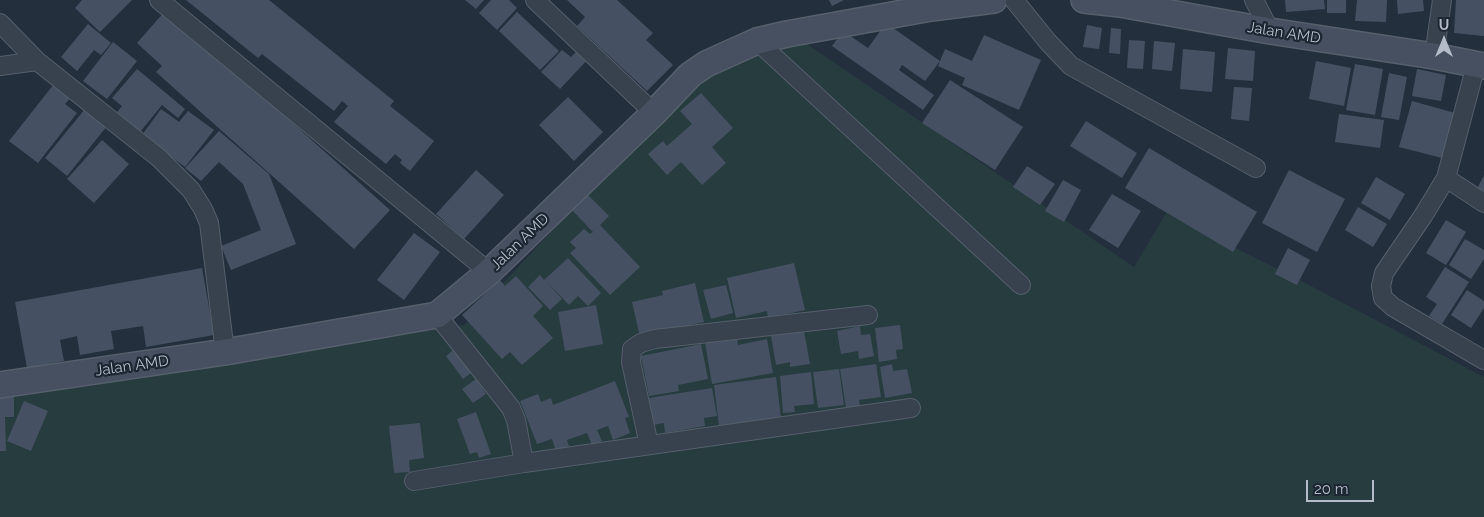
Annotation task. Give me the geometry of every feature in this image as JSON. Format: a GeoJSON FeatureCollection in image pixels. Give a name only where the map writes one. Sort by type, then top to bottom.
{"type":"FeatureCollection","features":[{"type":"Feature","properties":{"kind":"street"},"geometry":{"type":"LineString","coordinates":[[159,0],[489,272]]}},
{"type":"Feature","properties":{"kind":"street"},"geometry":{"type":"LineString","coordinates":[[535,0],[654,113]]}},
{"type":"Feature","properties":{"kind":"street","name":"Jalan AMD"},"geometry":{"type":"LineString","coordinates":[[0,385],[225,352],[437,315],[489,272],[654,113],[690,75],[706,64],[757,41],[931,8],[994,0]]}},
{"type":"Feature","properties":{"kind":"street"},"geometry":{"type":"LineString","coordinates":[[1014,0],[1048,42],[1071,66],[1256,168]]}},
{"type":"Feature","properties":{"kind":"street","name":"Jalan AMD"},"geometry":{"type":"LineString","coordinates":[[1084,0],[1118,2],[1270,31],[1434,56],[1480,66]]}},
{"type":"Feature","properties":{"kind":"street"},"geometry":{"type":"LineString","coordinates":[[1254,0],[1270,31]]}},
{"type":"Feature","properties":{"kind":"street"},"geometry":{"type":"LineString","coordinates":[[1434,56],[1442,0]]}},
{"type":"Feature","properties":{"kind":"street"},"geometry":{"type":"LineString","coordinates":[[0,23],[37,61],[159,158],[195,196],[209,223],[225,352]]}},
{"type":"Feature","properties":{"kind":"street"},"geometry":{"type":"LineString","coordinates":[[757,41],[1021,285]]}},
{"type":"Feature","properties":{"kind":"street"},"geometry":{"type":"LineString","coordinates":[[0,66],[37,61]]}},
{"type":"Feature","properties":{"kind":"street"},"geometry":{"type":"LineString","coordinates":[[1480,66],[1446,178],[1423,216],[1384,273],[1381,286],[1383,298],[1393,307],[1484,360]]}},
{"type":"Feature","properties":{"kind":"street"},"geometry":{"type":"LineString","coordinates":[[1446,178],[1484,203]]}},
{"type":"Feature","properties":{"kind":"street"},"geometry":{"type":"LineString","coordinates":[[437,315],[511,408],[516,420],[524,463]]}},
{"type":"Feature","properties":{"kind":"street"},"geometry":{"type":"LineString","coordinates":[[649,445],[631,362],[632,350],[641,343],[655,339],[868,315]]}},
{"type":"Feature","properties":{"kind":"street"},"geometry":{"type":"LineString","coordinates":[[414,481],[524,463],[911,408]]}},
{"type":"Feature","properties":{"kind":"green space"},"geometry":{"type":"Polygon","coordinates":[[[804,42],[1134,267],[1166,213],[1307,284],[1484,377],[1484,517],[0,517],[0,399],[9,395],[464,325],[624,154],[724,59],[804,42]]]}},
{"type":"Feature","properties":{"kind":"building"},"geometry":{"type":"Polygon","coordinates":[[[82,0],[132,0],[100,32],[75,8],[82,0]]]}},
{"type":"Feature","properties":{"kind":"building"},"geometry":{"type":"Polygon","coordinates":[[[186,0],[269,0],[394,101],[390,106],[434,141],[410,171],[400,163],[402,160],[395,154],[386,164],[334,122],[348,106],[342,101],[334,111],[262,54],[258,58],[186,0]]]}},
{"type":"Feature","properties":{"kind":"building"},"geometry":{"type":"Polygon","coordinates":[[[465,0],[484,0],[476,9],[465,0]]]}},
{"type":"Feature","properties":{"kind":"building"},"geometry":{"type":"Polygon","coordinates":[[[491,0],[509,0],[517,8],[497,30],[479,13],[491,0]]]}},
{"type":"Feature","properties":{"kind":"building"},"geometry":{"type":"Polygon","coordinates":[[[567,0],[617,0],[653,33],[646,40],[673,65],[647,91],[577,26],[585,17],[567,0]]]}},
{"type":"Feature","properties":{"kind":"building"},"geometry":{"type":"Polygon","coordinates":[[[829,0],[844,0],[832,6],[829,0]]]}},
{"type":"Feature","properties":{"kind":"building"},"geometry":{"type":"Polygon","coordinates":[[[1285,0],[1324,0],[1325,9],[1286,12],[1285,0]]]}},
{"type":"Feature","properties":{"kind":"building"},"geometry":{"type":"Polygon","coordinates":[[[1327,0],[1346,0],[1346,13],[1327,13],[1327,0]]]}},
{"type":"Feature","properties":{"kind":"building"},"geometry":{"type":"Polygon","coordinates":[[[1357,0],[1387,0],[1386,22],[1355,21],[1357,0]]]}},
{"type":"Feature","properties":{"kind":"building"},"geometry":{"type":"Polygon","coordinates":[[[1397,0],[1423,0],[1424,11],[1398,14],[1397,0]]]}},
{"type":"Feature","properties":{"kind":"building"},"geometry":{"type":"Polygon","coordinates":[[[1456,0],[1484,0],[1484,36],[1454,33],[1456,0]]]}},
{"type":"Feature","properties":{"kind":"building"},"geometry":{"type":"Polygon","coordinates":[[[166,10],[390,210],[354,249],[156,72],[162,66],[137,43],[166,10]]]}},
{"type":"Feature","properties":{"kind":"building"},"geometry":{"type":"Polygon","coordinates":[[[517,12],[559,51],[540,70],[499,31],[517,12]]]}},
{"type":"Feature","properties":{"kind":"building"},"geometry":{"type":"Polygon","coordinates":[[[886,23],[940,61],[925,81],[902,65],[899,70],[934,95],[923,110],[832,46],[843,31],[868,48],[886,23]]]}},
{"type":"Feature","properties":{"kind":"building"},"geometry":{"type":"Polygon","coordinates":[[[88,24],[111,43],[101,55],[94,50],[77,71],[61,57],[88,24]]]}},
{"type":"Feature","properties":{"kind":"building"},"geometry":{"type":"Polygon","coordinates":[[[1087,25],[1102,28],[1099,49],[1083,47],[1087,25]]]}},
{"type":"Feature","properties":{"kind":"building"},"geometry":{"type":"Polygon","coordinates":[[[1111,28],[1121,29],[1120,54],[1109,53],[1111,28]]]}},
{"type":"Feature","properties":{"kind":"building"},"geometry":{"type":"Polygon","coordinates":[[[984,35],[1041,60],[1019,110],[962,85],[965,78],[938,66],[945,49],[972,61],[984,35]]]}},
{"type":"Feature","properties":{"kind":"building"},"geometry":{"type":"Polygon","coordinates":[[[1129,40],[1145,41],[1143,69],[1127,68],[1129,40]]]}},
{"type":"Feature","properties":{"kind":"building"},"geometry":{"type":"Polygon","coordinates":[[[1154,41],[1175,43],[1172,71],[1152,69],[1154,41]]]}},
{"type":"Feature","properties":{"kind":"building"},"geometry":{"type":"Polygon","coordinates":[[[113,42],[137,61],[107,99],[83,81],[113,42]]]}},
{"type":"Feature","properties":{"kind":"building"},"geometry":{"type":"Polygon","coordinates":[[[1228,48],[1255,51],[1253,81],[1225,79],[1228,48]]]}},
{"type":"Feature","properties":{"kind":"building"},"geometry":{"type":"Polygon","coordinates":[[[579,49],[589,58],[560,89],[541,72],[562,50],[571,57],[579,49]]]}},
{"type":"Feature","properties":{"kind":"building"},"geometry":{"type":"Polygon","coordinates":[[[1183,49],[1215,52],[1212,92],[1180,89],[1183,49]]]}},
{"type":"Feature","properties":{"kind":"building"},"geometry":{"type":"Polygon","coordinates":[[[1316,61],[1351,68],[1344,106],[1309,99],[1316,61]]]}},
{"type":"Feature","properties":{"kind":"building"},"geometry":{"type":"Polygon","coordinates":[[[1355,64],[1383,69],[1375,115],[1346,110],[1355,64]]]}},
{"type":"Feature","properties":{"kind":"building"},"geometry":{"type":"Polygon","coordinates":[[[137,69],[185,109],[178,118],[162,105],[140,132],[117,112],[122,106],[112,98],[137,69]]]}},
{"type":"Feature","properties":{"kind":"building"},"geometry":{"type":"Polygon","coordinates":[[[1417,69],[1446,75],[1441,101],[1412,96],[1417,69]]]}},
{"type":"Feature","properties":{"kind":"building"},"geometry":{"type":"Polygon","coordinates":[[[1389,73],[1407,77],[1399,120],[1381,117],[1389,73]]]}},
{"type":"Feature","properties":{"kind":"building"},"geometry":{"type":"Polygon","coordinates":[[[950,80],[1023,127],[995,170],[922,123],[950,80]]]}},
{"type":"Feature","properties":{"kind":"building"},"geometry":{"type":"Polygon","coordinates":[[[54,84],[71,97],[65,104],[77,113],[38,163],[9,141],[54,84]]]}},
{"type":"Feature","properties":{"kind":"building"},"geometry":{"type":"Polygon","coordinates":[[[1234,87],[1252,88],[1249,121],[1231,119],[1234,87]]]}},
{"type":"Feature","properties":{"kind":"building"},"geometry":{"type":"Polygon","coordinates":[[[701,93],[733,128],[712,147],[726,163],[702,185],[681,162],[667,175],[648,154],[663,141],[667,146],[692,124],[680,111],[701,93]]]}},
{"type":"Feature","properties":{"kind":"building"},"geometry":{"type":"Polygon","coordinates":[[[568,97],[603,132],[574,161],[539,125],[568,97]]]}},
{"type":"Feature","properties":{"kind":"building"},"geometry":{"type":"Polygon","coordinates":[[[1412,101],[1455,113],[1442,158],[1399,147],[1412,101]]]}},
{"type":"Feature","properties":{"kind":"building"},"geometry":{"type":"Polygon","coordinates":[[[85,109],[107,126],[67,176],[45,158],[85,109]]]}},
{"type":"Feature","properties":{"kind":"building"},"geometry":{"type":"Polygon","coordinates":[[[161,109],[179,122],[188,111],[214,130],[185,167],[142,135],[161,109]]]}},
{"type":"Feature","properties":{"kind":"building"},"geometry":{"type":"Polygon","coordinates":[[[1339,114],[1384,120],[1380,148],[1335,142],[1339,114]]]}},
{"type":"Feature","properties":{"kind":"building"},"geometry":{"type":"Polygon","coordinates":[[[1086,121],[1137,153],[1122,178],[1070,146],[1086,121]]]}},
{"type":"Feature","properties":{"kind":"building"},"geometry":{"type":"Polygon","coordinates":[[[219,131],[269,174],[296,244],[231,270],[221,246],[261,230],[243,184],[219,162],[201,181],[185,168],[219,131]]]}},
{"type":"Feature","properties":{"kind":"building"},"geometry":{"type":"Polygon","coordinates":[[[102,140],[129,164],[94,203],[67,179],[102,140]]]}},
{"type":"Feature","properties":{"kind":"building"},"geometry":{"type":"Polygon","coordinates":[[[1149,148],[1257,212],[1233,252],[1125,188],[1149,148]]]}},
{"type":"Feature","properties":{"kind":"building"},"geometry":{"type":"Polygon","coordinates":[[[1027,166],[1055,184],[1040,205],[1013,187],[1027,166]]]}},
{"type":"Feature","properties":{"kind":"building"},"geometry":{"type":"Polygon","coordinates":[[[476,170],[504,195],[464,239],[436,214],[476,170]]]}},
{"type":"Feature","properties":{"kind":"building"},"geometry":{"type":"Polygon","coordinates":[[[1289,170],[1345,199],[1317,252],[1262,223],[1289,170]]]}},
{"type":"Feature","properties":{"kind":"building"},"geometry":{"type":"Polygon","coordinates":[[[1484,175],[1484,195],[1476,191],[1484,175]]]}},
{"type":"Feature","properties":{"kind":"building"},"geometry":{"type":"Polygon","coordinates":[[[1376,177],[1405,194],[1390,220],[1361,203],[1376,177]]]}},
{"type":"Feature","properties":{"kind":"building"},"geometry":{"type":"Polygon","coordinates":[[[1063,180],[1081,190],[1064,222],[1045,211],[1063,180]]]}},
{"type":"Feature","properties":{"kind":"building"},"geometry":{"type":"Polygon","coordinates":[[[1112,194],[1141,211],[1118,248],[1089,230],[1112,194]]]}},
{"type":"Feature","properties":{"kind":"building"},"geometry":{"type":"Polygon","coordinates":[[[588,195],[609,216],[600,225],[640,267],[610,295],[570,253],[576,248],[570,242],[584,229],[590,234],[593,232],[572,210],[588,195]]]}},
{"type":"Feature","properties":{"kind":"building"},"geometry":{"type":"Polygon","coordinates":[[[1358,207],[1387,224],[1373,247],[1345,230],[1358,207]]]}},
{"type":"Feature","properties":{"kind":"building"},"geometry":{"type":"Polygon","coordinates":[[[1446,220],[1466,232],[1446,265],[1426,253],[1446,220]]]}},
{"type":"Feature","properties":{"kind":"building"},"geometry":{"type":"Polygon","coordinates":[[[414,233],[440,252],[404,300],[377,280],[414,233]]]}},
{"type":"Feature","properties":{"kind":"building"},"geometry":{"type":"Polygon","coordinates":[[[1465,239],[1484,250],[1484,259],[1471,279],[1449,265],[1465,239]]]}},
{"type":"Feature","properties":{"kind":"building"},"geometry":{"type":"Polygon","coordinates":[[[1288,248],[1310,260],[1297,285],[1275,274],[1288,248]]]}},
{"type":"Feature","properties":{"kind":"building"},"geometry":{"type":"Polygon","coordinates":[[[568,258],[601,293],[588,306],[578,296],[569,305],[546,281],[562,299],[550,310],[528,287],[540,275],[544,280],[568,258]]]}},
{"type":"Feature","properties":{"kind":"building"},"geometry":{"type":"Polygon","coordinates":[[[794,263],[805,310],[768,318],[767,311],[736,318],[727,278],[794,263]]]}},
{"type":"Feature","properties":{"kind":"building"},"geometry":{"type":"Polygon","coordinates":[[[1445,267],[1469,282],[1442,324],[1429,316],[1437,304],[1426,297],[1445,267]]]}},
{"type":"Feature","properties":{"kind":"building"},"geometry":{"type":"Polygon","coordinates":[[[202,268],[214,335],[146,347],[143,326],[111,331],[114,349],[80,355],[77,336],[60,340],[64,361],[27,368],[15,302],[202,268]]]}},
{"type":"Feature","properties":{"kind":"building"},"geometry":{"type":"Polygon","coordinates":[[[516,276],[543,306],[533,316],[553,338],[522,365],[510,352],[502,359],[462,315],[500,280],[505,286],[516,276]]]}},
{"type":"Feature","properties":{"kind":"building"},"geometry":{"type":"Polygon","coordinates":[[[695,283],[704,322],[640,337],[632,302],[663,295],[662,291],[695,283]]]}},
{"type":"Feature","properties":{"kind":"building"},"geometry":{"type":"Polygon","coordinates":[[[726,285],[733,313],[711,319],[703,290],[726,285]]]}},
{"type":"Feature","properties":{"kind":"building"},"geometry":{"type":"Polygon","coordinates":[[[1467,290],[1484,301],[1484,308],[1471,328],[1451,315],[1467,290]]]}},
{"type":"Feature","properties":{"kind":"building"},"geometry":{"type":"Polygon","coordinates":[[[596,305],[603,344],[565,351],[558,312],[596,305]]]}},
{"type":"Feature","properties":{"kind":"building"},"geometry":{"type":"Polygon","coordinates":[[[900,325],[903,349],[896,350],[897,359],[879,362],[875,328],[900,325]]]}},
{"type":"Feature","properties":{"kind":"building"},"geometry":{"type":"Polygon","coordinates":[[[860,326],[861,335],[870,334],[874,356],[859,359],[858,351],[841,354],[837,331],[860,326]]]}},
{"type":"Feature","properties":{"kind":"building"},"geometry":{"type":"Polygon","coordinates":[[[804,331],[810,364],[790,367],[790,362],[776,365],[771,336],[804,331]]]}},
{"type":"Feature","properties":{"kind":"building"},"geometry":{"type":"Polygon","coordinates":[[[737,338],[738,345],[767,339],[773,373],[712,384],[705,343],[737,338]]]}},
{"type":"Feature","properties":{"kind":"building"},"geometry":{"type":"Polygon","coordinates":[[[701,344],[708,379],[678,385],[679,391],[649,396],[641,356],[701,344]]]}},
{"type":"Feature","properties":{"kind":"building"},"geometry":{"type":"Polygon","coordinates":[[[457,347],[475,370],[463,379],[446,356],[457,347]]]}},
{"type":"Feature","properties":{"kind":"building"},"geometry":{"type":"Polygon","coordinates":[[[876,364],[881,397],[859,400],[860,406],[846,408],[840,369],[876,364]]]}},
{"type":"Feature","properties":{"kind":"building"},"geometry":{"type":"Polygon","coordinates":[[[892,364],[893,371],[907,369],[912,393],[885,398],[880,367],[892,364]]]}},
{"type":"Feature","properties":{"kind":"building"},"geometry":{"type":"Polygon","coordinates":[[[839,369],[844,405],[818,408],[813,372],[839,369]]]}},
{"type":"Feature","properties":{"kind":"building"},"geometry":{"type":"Polygon","coordinates":[[[811,372],[814,404],[794,406],[795,412],[783,413],[780,376],[811,372]]]}},
{"type":"Feature","properties":{"kind":"building"},"geometry":{"type":"Polygon","coordinates":[[[776,377],[781,418],[719,426],[714,385],[776,377]]]}},
{"type":"Feature","properties":{"kind":"building"},"geometry":{"type":"Polygon","coordinates":[[[476,379],[486,394],[473,403],[462,389],[476,379]]]}},
{"type":"Feature","properties":{"kind":"building"},"geometry":{"type":"Polygon","coordinates":[[[615,381],[629,417],[625,418],[630,433],[613,440],[608,426],[597,430],[602,441],[592,445],[587,433],[567,440],[569,446],[556,451],[552,439],[537,444],[520,401],[538,394],[541,402],[551,398],[553,405],[615,381]]]}},
{"type":"Feature","properties":{"kind":"building"},"geometry":{"type":"Polygon","coordinates":[[[712,388],[717,416],[704,418],[705,426],[665,433],[664,423],[653,425],[649,398],[712,388]]]}},
{"type":"Feature","properties":{"kind":"building"},"geometry":{"type":"Polygon","coordinates":[[[14,395],[14,417],[5,417],[6,451],[0,451],[0,396],[14,395]]]}},
{"type":"Feature","properties":{"kind":"building"},"geometry":{"type":"Polygon","coordinates":[[[24,401],[48,411],[31,451],[7,441],[24,401]]]}},
{"type":"Feature","properties":{"kind":"building"},"geometry":{"type":"Polygon","coordinates":[[[476,412],[491,454],[479,458],[477,452],[470,454],[457,419],[476,412]]]}},
{"type":"Feature","properties":{"kind":"building"},"geometry":{"type":"Polygon","coordinates":[[[420,423],[424,458],[409,460],[410,472],[394,473],[389,426],[420,423]]]}}]}
